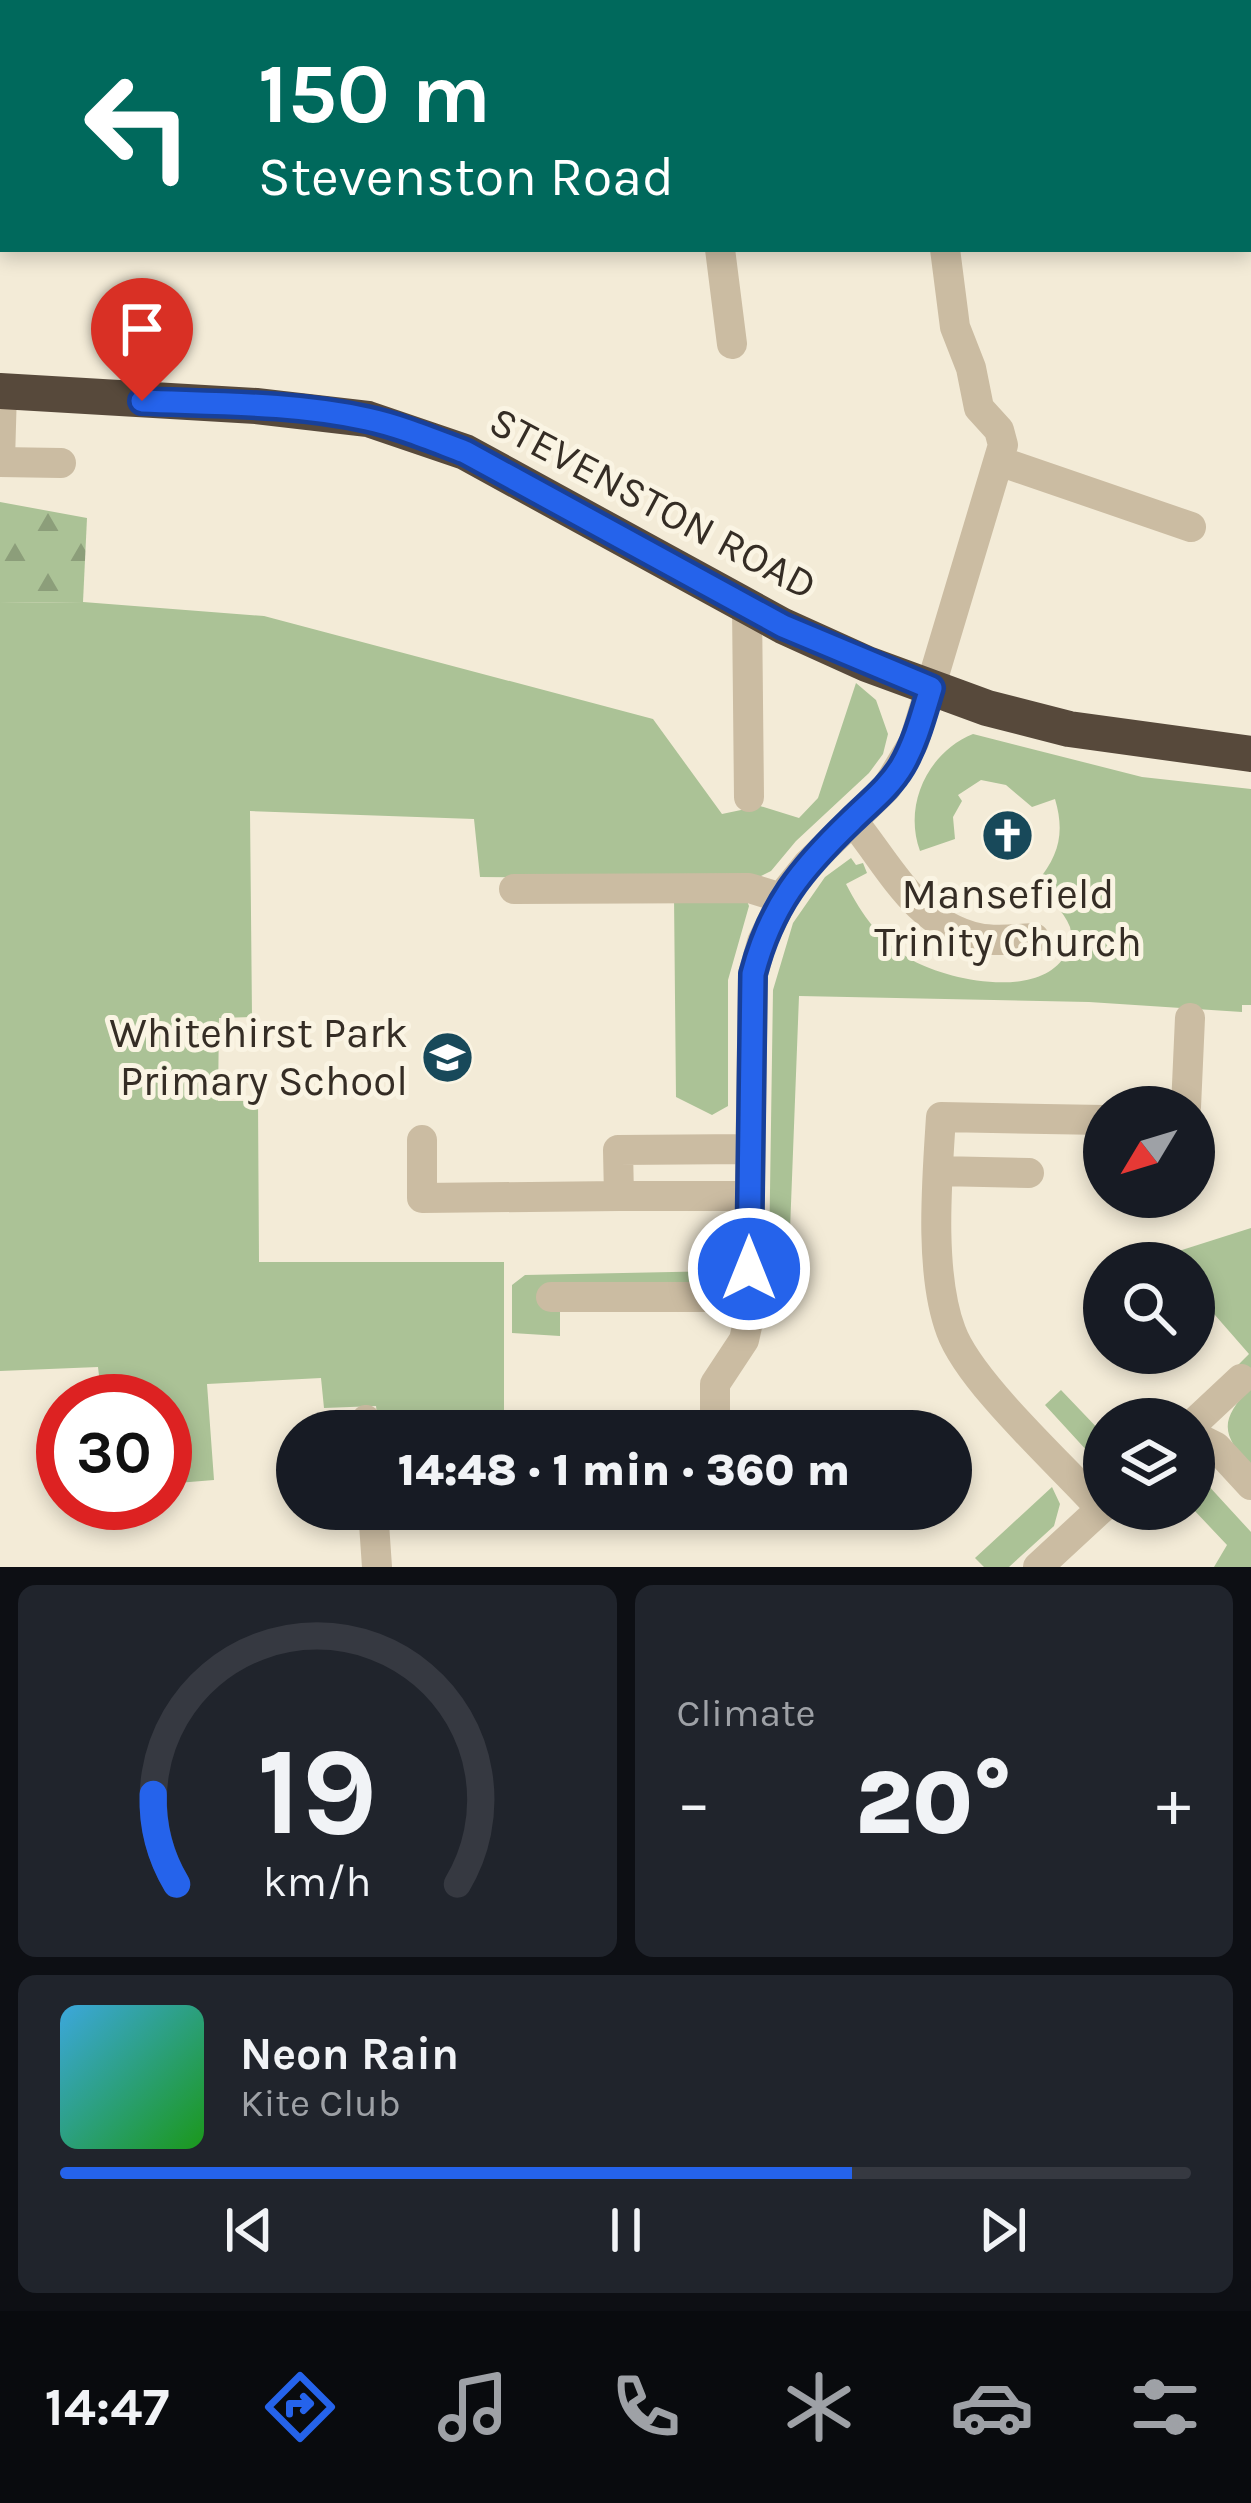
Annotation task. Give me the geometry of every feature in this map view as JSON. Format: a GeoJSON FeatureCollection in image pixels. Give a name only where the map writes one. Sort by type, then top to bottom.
{"type":"FeatureCollection","features":[{"type":"Feature","properties":{"kind":"highway","name":"STEVENSTON ROAD"},"geometry":{"type":"LineString","coordinates":[[1,391],[256,406],[368,419],[465,452],[747,606],[867,664],[987,708],[1069,729],[1251,754]]}},
{"type":"Feature","properties":{"kind":"street"},"geometry":{"type":"LineString","coordinates":[[720,252],[732,344]]}},
{"type":"Feature","properties":{"kind":"street"},"geometry":{"type":"LineString","coordinates":[[716,1410],[715,1384],[745,1340],[753,974],[761,942],[782,898],[807,865],[887,787],[914,742],[1004,445],[979,408],[971,368],[955,327],[945,252]]}},
{"type":"Feature","properties":{"kind":"street"},"geometry":{"type":"LineString","coordinates":[[1,391],[0,461],[61,464]]}},
{"type":"Feature","properties":{"kind":"street"},"geometry":{"type":"LineString","coordinates":[[998,461],[1191,527]]}},
{"type":"Feature","properties":{"kind":"street"},"geometry":{"type":"LineString","coordinates":[[747,606],[749,796]]}},
{"type":"Feature","properties":{"kind":"street"},"geometry":{"type":"LineString","coordinates":[[852,820],[884,858],[905,895],[940,925],[982,940],[1034,938]]}},
{"type":"Feature","properties":{"kind":"street"},"geometry":{"type":"LineString","coordinates":[[514,889],[749,888],[782,898]]}},
{"type":"Feature","properties":{"kind":"street"},"geometry":{"type":"LineString","coordinates":[[1187,1086],[1190,1018]]}},
{"type":"Feature","properties":{"kind":"street"},"geometry":{"type":"LineString","coordinates":[[1083,1120],[941,1118],[936,1208],[943,1295],[959,1348],[982,1380],[1083,1487]]}},
{"type":"Feature","properties":{"kind":"street"},"geometry":{"type":"LineString","coordinates":[[422,1140],[422,1198],[748,1196]]}},
{"type":"Feature","properties":{"kind":"street"},"geometry":{"type":"LineString","coordinates":[[619,1196],[618,1150],[748,1149]]}},
{"type":"Feature","properties":{"kind":"street"},"geometry":{"type":"LineString","coordinates":[[938,1171],[1029,1173]]}},
{"type":"Feature","properties":{"kind":"street"},"geometry":{"type":"LineString","coordinates":[[551,1297],[748,1297]]}},
{"type":"Feature","properties":{"kind":"street"},"geometry":{"type":"LineString","coordinates":[[1215,1403],[1241,1379]]}},
{"type":"Feature","properties":{"kind":"street"},"geometry":{"type":"LineString","coordinates":[[1215,1446],[1251,1485]]}},
{"type":"Feature","properties":{"kind":"street"},"geometry":{"type":"LineString","coordinates":[[1038,1567],[1083,1526]]}},
{"type":"Feature","properties":{"kind":"street"},"geometry":{"type":"LineString","coordinates":[[375,1530],[377,1567]]}},
{"type":"Feature","properties":{"kind":"green space"},"geometry":{"type":"Polygon","coordinates":[[[0,502],[87,518],[83,602],[0,603],[0,502]]]}},
{"type":"Feature","properties":{"kind":"green space"},"geometry":{"type":"Polygon","coordinates":[[[83,602],[264,616],[653,719],[722,814],[760,806],[799,818],[818,798],[856,683],[876,700],[888,734],[883,754],[771,871],[755,879],[480,877],[474,819],[250,811],[252,1017],[219,1018],[218,1101],[258,1101],[259,1262],[504,1262],[504,1410],[324,1408],[321,1378],[207,1384],[214,1480],[192,1482],[192,1374],[99,1374],[98,1367],[0,1371],[0,603],[83,602]]]}},
{"type":"Feature","properties":{"kind":"green space"},"geometry":{"type":"Polygon","coordinates":[[[973,734],[1142,777],[1251,789],[1251,1005],[1242,1005],[1242,1012],[1089,1002],[799,996],[789,1256],[769,1258],[773,990],[793,923],[825,877],[851,858],[856,865],[863,863],[867,873],[846,884],[866,917],[901,953],[928,968],[970,979],[1016,982],[1054,968],[1067,951],[1070,927],[1037,882],[1058,843],[1055,799],[1032,807],[1006,785],[981,780],[958,795],[962,801],[953,817],[955,839],[920,851],[915,816],[923,782],[943,753],[973,734]]]}},
{"type":"Feature","properties":{"kind":"green space"},"geometry":{"type":"Polygon","coordinates":[[[674,896],[747,901],[749,906],[728,980],[728,1106],[712,1115],[676,1097],[674,896]]]}},
{"type":"Feature","properties":{"kind":"green space"},"geometry":{"type":"Polygon","coordinates":[[[1251,1228],[1251,1379],[1238,1365],[1249,1354],[1215,1315],[1215,1242],[1207,1242],[1251,1228]]]}},
{"type":"Feature","properties":{"kind":"green space"},"geometry":{"type":"Polygon","coordinates":[[[721,1271],[720,1276],[560,1311],[560,1336],[512,1333],[512,1285],[525,1275],[721,1271]]]}},
{"type":"Feature","properties":{"kind":"green space"},"geometry":{"type":"Polygon","coordinates":[[[1251,1387],[1251,1468],[1228,1427],[1233,1409],[1251,1387]]]}},
{"type":"Feature","properties":{"kind":"green space"},"geometry":{"type":"Polygon","coordinates":[[[1061,1390],[1083,1413],[1083,1446],[1045,1405],[1061,1390]]]}},
{"type":"Feature","properties":{"kind":"green space"},"geometry":{"type":"Polygon","coordinates":[[[1052,1487],[1060,1504],[1054,1526],[1009,1567],[984,1567],[975,1558],[1052,1487]]]}},
{"type":"Feature","properties":{"kind":"green space"},"geometry":{"type":"Polygon","coordinates":[[[1215,1493],[1251,1532],[1251,1567],[1214,1567],[1227,1545],[1213,1530],[1215,1493]]]}},
{"type":"Feature","properties":{"kind":"place","name":"Mansefield Trinity Church"},"geometry":{"type":"Point","coordinates":[1008,835]}},
{"type":"Feature","properties":{"kind":"place","name":"Whitehirst Park Primary School"},"geometry":{"type":"Point","coordinates":[447,1057]}},
{"type":"Feature","properties":{"kind":"route"},"geometry":{"type":"LineString","coordinates":[[142,401],[313,411],[368,419],[421,435],[465,452],[558,501],[783,626],[931,688],[902,766],[887,787],[807,865],[787,890],[761,942],[753,974],[749,1269]]}}]}
